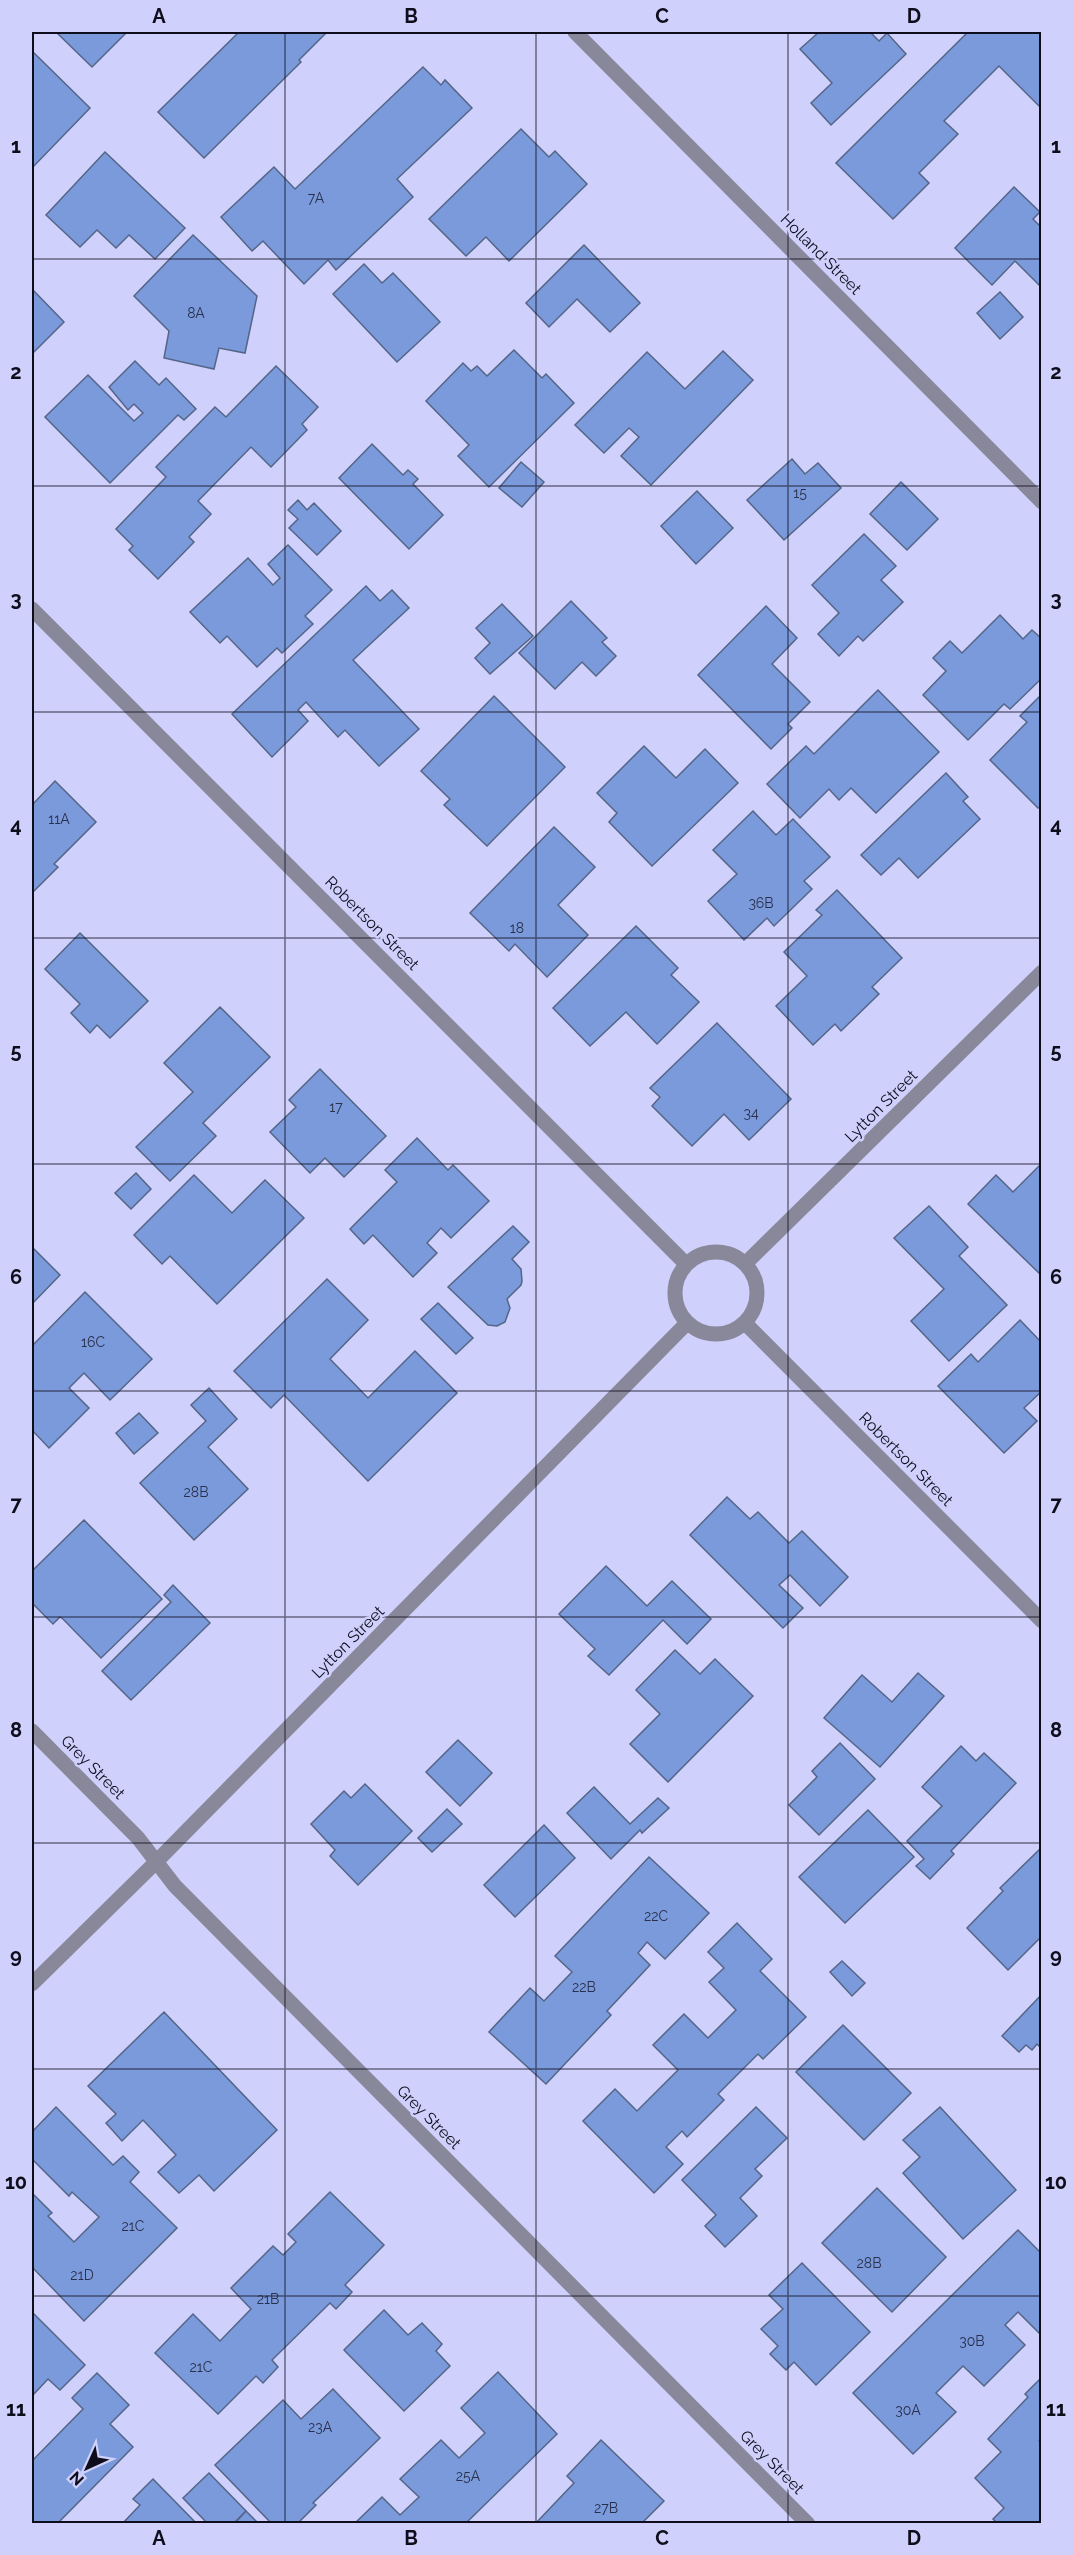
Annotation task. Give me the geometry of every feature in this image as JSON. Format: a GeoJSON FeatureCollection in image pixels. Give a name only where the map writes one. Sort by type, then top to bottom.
{"type":"FeatureCollection","features":[{"type":"Feature","properties":{"kind":"street","name":"Holland Street"},"geometry":{"type":"LineString","coordinates":[[575,32],[1041,502]]}},
{"type":"Feature","properties":{"kind":"street","name":"Robertson Street"},"geometry":{"type":"LineString","coordinates":[[32,609],[686,1264]]}},
{"type":"Feature","properties":{"kind":"street","name":"Lytton Street"},"geometry":{"type":"LineString","coordinates":[[745,1264],[1041,972]]}},
{"type":"Feature","properties":{"kind":"street"},"geometry":{"type":"LineString","coordinates":[[710,1252],[728,1254],[745,1264],[753,1275],[757,1287],[754,1306],[745,1323],[734,1331],[709,1335],[687,1323],[679,1313],[674,1287],[686,1264],[697,1256],[710,1252]]}},
{"type":"Feature","properties":{"kind":"street","name":"Lytton Street"},"geometry":{"type":"LineString","coordinates":[[32,1984],[156,1862],[687,1323]]}},
{"type":"Feature","properties":{"kind":"street","name":"Robertson Street"},"geometry":{"type":"LineString","coordinates":[[745,1323],[1041,1621]]}},
{"type":"Feature","properties":{"kind":"street","name":"Grey Street"},"geometry":{"type":"LineString","coordinates":[[32,1731],[138,1838],[183,1895],[808,2523]]}},
{"type":"Feature","properties":{"kind":"building"},"geometry":{"type":"Polygon","coordinates":[[[56,32],[125,32],[126,33],[92,67],[56,32]]]}},
{"type":"Feature","properties":{"kind":"building"},"geometry":{"type":"Polygon","coordinates":[[[239,32],[327,32],[299,60],[301,62],[204,158],[158,112],[239,32]]]}},
{"type":"Feature","properties":{"kind":"building"},"geometry":{"type":"Polygon","coordinates":[[[819,32],[870,32],[879,41],[887,33],[906,54],[831,125],[811,103],[832,83],[800,49],[819,32]]]}},
{"type":"Feature","properties":{"kind":"building"},"geometry":{"type":"Polygon","coordinates":[[[968,32],[1042,32],[1042,109],[999,66],[944,121],[958,134],[919,173],[929,183],[893,219],[836,163],[968,32]]]}},
{"type":"Feature","properties":{"kind":"building"},"geometry":{"type":"Polygon","coordinates":[[[32,51],[90,108],[32,168],[32,51]]]}},
{"type":"Feature","properties":{"kind":"building"},"geometry":{"type":"Polygon","coordinates":[[[423,67],[441,85],[445,80],[472,108],[397,179],[413,197],[336,270],[328,260],[304,284],[263,241],[252,251],[221,217],[274,167],[295,189],[423,67]]]}},
{"type":"Feature","properties":{"kind":"building"},"geometry":{"type":"Polygon","coordinates":[[[521,129],[549,157],[555,151],[587,184],[509,261],[486,237],[466,256],[429,219],[521,129]]]}},
{"type":"Feature","properties":{"kind":"building"},"geometry":{"type":"Polygon","coordinates":[[[105,152],[185,228],[155,259],[129,235],[116,248],[97,230],[80,247],[46,215],[105,152]]]}},
{"type":"Feature","properties":{"kind":"building"},"geometry":{"type":"Polygon","coordinates":[[[1014,187],[1040,212],[1033,219],[1042,228],[1042,288],[1015,261],[992,285],[955,248],[1014,187]]]}},
{"type":"Feature","properties":{"kind":"building"},"geometry":{"type":"Polygon","coordinates":[[[193,235],[257,296],[245,353],[219,348],[214,369],[164,358],[169,331],[134,296],[193,235]]]}},
{"type":"Feature","properties":{"kind":"building"},"geometry":{"type":"Polygon","coordinates":[[[584,245],[640,303],[610,332],[577,299],[549,327],[526,303],[584,245]]]}},
{"type":"Feature","properties":{"kind":"building"},"geometry":{"type":"Polygon","coordinates":[[[364,264],[382,283],[393,273],[440,322],[397,362],[333,294],[364,264]]]}},
{"type":"Feature","properties":{"kind":"building"},"geometry":{"type":"Polygon","coordinates":[[[32,289],[64,322],[32,354],[32,289]]]}},
{"type":"Feature","properties":{"kind":"building"},"geometry":{"type":"Polygon","coordinates":[[[1000,292],[1023,317],[1000,339],[977,313],[1000,292]]]}},
{"type":"Feature","properties":{"kind":"building"},"geometry":{"type":"Polygon","coordinates":[[[514,350],[542,378],[546,374],[574,403],[489,487],[458,456],[469,445],[426,401],[463,363],[471,371],[477,366],[487,376],[514,350]]]}},
{"type":"Feature","properties":{"kind":"building"},"geometry":{"type":"Polygon","coordinates":[[[723,351],[753,380],[651,485],[621,456],[639,437],[629,428],[604,453],[575,425],[647,352],[685,389],[723,351]]]}},
{"type":"Feature","properties":{"kind":"building"},"geometry":{"type":"Polygon","coordinates":[[[135,361],[159,385],[166,378],[196,409],[184,420],[178,415],[110,483],[45,417],[88,375],[134,421],[143,413],[134,404],[128,410],[109,387],[135,361]]]}},
{"type":"Feature","properties":{"kind":"building"},"geometry":{"type":"Polygon","coordinates":[[[276,366],[318,407],[302,424],[307,430],[271,467],[251,447],[198,501],[211,514],[189,537],[194,542],[158,579],[129,550],[133,546],[116,529],[166,477],[156,467],[215,407],[226,417],[276,366]]]}},
{"type":"Feature","properties":{"kind":"building"},"geometry":{"type":"Polygon","coordinates":[[[372,444],[403,475],[408,470],[418,479],[413,484],[443,515],[409,549],[339,478],[372,444]]]}},
{"type":"Feature","properties":{"kind":"building"},"geometry":{"type":"Polygon","coordinates":[[[792,459],[805,474],[818,463],[841,488],[784,540],[747,500],[792,459]]]}},
{"type":"Feature","properties":{"kind":"building"},"geometry":{"type":"Polygon","coordinates":[[[521,462],[544,482],[522,507],[499,488],[521,462]]]}},
{"type":"Feature","properties":{"kind":"building"},"geometry":{"type":"Polygon","coordinates":[[[901,482],[938,519],[907,550],[870,514],[901,482]]]}},
{"type":"Feature","properties":{"kind":"building"},"geometry":{"type":"Polygon","coordinates":[[[697,491],[733,528],[696,564],[661,526],[697,491]]]}},
{"type":"Feature","properties":{"kind":"building"},"geometry":{"type":"Polygon","coordinates":[[[298,500],[307,510],[314,503],[341,531],[317,555],[289,528],[298,519],[288,510],[298,500]]]}},
{"type":"Feature","properties":{"kind":"building"},"geometry":{"type":"Polygon","coordinates":[[[864,534],[896,566],[881,580],[903,602],[863,641],[858,636],[839,656],[818,634],[839,613],[812,585],[864,534]]]}},
{"type":"Feature","properties":{"kind":"building"},"geometry":{"type":"Polygon","coordinates":[[[288,545],[332,590],[305,616],[313,624],[282,653],[277,648],[257,667],[227,636],[220,643],[190,612],[248,558],[273,585],[280,578],[268,564],[288,545]]]}},
{"type":"Feature","properties":{"kind":"building"},"geometry":{"type":"Polygon","coordinates":[[[366,586],[380,601],[392,590],[409,608],[353,660],[419,729],[379,766],[345,730],[338,737],[306,702],[298,710],[308,721],[272,757],[232,714],[366,586]]]}},
{"type":"Feature","properties":{"kind":"building"},"geometry":{"type":"Polygon","coordinates":[[[571,601],[607,638],[602,642],[616,656],[596,676],[582,662],[555,689],[519,653],[571,601]]]}},
{"type":"Feature","properties":{"kind":"building"},"geometry":{"type":"Polygon","coordinates":[[[502,604],[533,636],[490,674],[475,658],[490,643],[476,628],[502,604]]]}},
{"type":"Feature","properties":{"kind":"building"},"geometry":{"type":"Polygon","coordinates":[[[766,606],[797,638],[772,664],[810,702],[788,724],[792,728],[771,749],[698,675],[766,606]]]}},
{"type":"Feature","properties":{"kind":"building"},"geometry":{"type":"Polygon","coordinates":[[[1000,615],[1023,639],[1032,630],[1042,639],[1042,678],[1010,709],[1004,704],[968,740],[923,695],[946,671],[933,658],[950,641],[962,653],[1000,615]]]}},
{"type":"Feature","properties":{"kind":"building"},"geometry":{"type":"Polygon","coordinates":[[[878,690],[939,752],[876,813],[851,788],[839,800],[829,789],[800,818],[767,784],[806,746],[814,754],[878,690]]]}},
{"type":"Feature","properties":{"kind":"building"},"geometry":{"type":"Polygon","coordinates":[[[1042,694],[1042,805],[1038,808],[990,760],[1027,722],[1020,716],[1042,694]]]}},
{"type":"Feature","properties":{"kind":"building"},"geometry":{"type":"Polygon","coordinates":[[[494,696],[565,767],[487,846],[444,805],[450,799],[421,771],[494,696]]]}},
{"type":"Feature","properties":{"kind":"building"},"geometry":{"type":"Polygon","coordinates":[[[644,746],[676,778],[705,749],[738,783],[652,866],[609,822],[617,813],[597,793],[644,746]]]}},
{"type":"Feature","properties":{"kind":"building"},"geometry":{"type":"Polygon","coordinates":[[[946,773],[968,797],[963,801],[980,819],[918,878],[899,858],[881,875],[861,855],[946,773]]]}},
{"type":"Feature","properties":{"kind":"building"},"geometry":{"type":"Polygon","coordinates":[[[55,781],[96,822],[54,864],[58,867],[32,893],[32,805],[55,781]]]}},
{"type":"Feature","properties":{"kind":"building"},"geometry":{"type":"Polygon","coordinates":[[[753,811],[776,835],[793,819],[830,857],[804,881],[812,889],[774,926],[767,918],[744,940],[708,901],[737,874],[713,850],[753,811]]]}},
{"type":"Feature","properties":{"kind":"building"},"geometry":{"type":"Polygon","coordinates":[[[554,827],[595,867],[558,905],[588,935],[547,977],[515,944],[509,951],[470,913],[554,827]]]}},
{"type":"Feature","properties":{"kind":"building"},"geometry":{"type":"Polygon","coordinates":[[[837,890],[902,958],[872,987],[879,994],[841,1031],[835,1024],[813,1045],[776,1006],[807,976],[784,952],[822,915],[816,910],[837,890]]]}},
{"type":"Feature","properties":{"kind":"building"},"geometry":{"type":"Polygon","coordinates":[[[636,926],[678,968],[671,975],[699,1002],[657,1044],[626,1012],[590,1046],[553,1008],[636,926]]]}},
{"type":"Feature","properties":{"kind":"building"},"geometry":{"type":"Polygon","coordinates":[[[80,933],[148,1001],[110,1038],[97,1025],[90,1033],[71,1013],[80,1004],[45,969],[80,933]]]}},
{"type":"Feature","properties":{"kind":"building"},"geometry":{"type":"Polygon","coordinates":[[[220,1007],[270,1057],[203,1123],[216,1136],[170,1181],[136,1147],[193,1092],[164,1063],[220,1007]]]}},
{"type":"Feature","properties":{"kind":"building"},"geometry":{"type":"Polygon","coordinates":[[[717,1023],[791,1099],[749,1140],[724,1114],[692,1146],[652,1106],[660,1097],[650,1088],[717,1023]]]}},
{"type":"Feature","properties":{"kind":"building"},"geometry":{"type":"Polygon","coordinates":[[[320,1069],[386,1136],[344,1177],[325,1158],[310,1173],[270,1132],[296,1107],[289,1100],[320,1069]]]}},
{"type":"Feature","properties":{"kind":"building"},"geometry":{"type":"Polygon","coordinates":[[[417,1138],[448,1170],[453,1165],[489,1201],[451,1238],[441,1228],[427,1243],[437,1253],[413,1277],[373,1235],[364,1244],[350,1229],[397,1182],[385,1170],[417,1138]]]}},
{"type":"Feature","properties":{"kind":"building"},"geometry":{"type":"Polygon","coordinates":[[[1042,1163],[1042,1276],[968,1204],[996,1175],[1013,1192],[1042,1163]]]}},
{"type":"Feature","properties":{"kind":"building"},"geometry":{"type":"Polygon","coordinates":[[[136,1173],[151,1189],[131,1209],[115,1193],[136,1173]]]}},
{"type":"Feature","properties":{"kind":"building"},"geometry":{"type":"Polygon","coordinates":[[[194,1175],[232,1213],[265,1180],[304,1218],[217,1304],[170,1256],[162,1264],[134,1235],[194,1175]]]}},
{"type":"Feature","properties":{"kind":"building"},"geometry":{"type":"Polygon","coordinates":[[[929,1206],[968,1247],[959,1256],[1007,1305],[949,1361],[911,1321],[944,1289],[894,1238],[929,1206]]]}},
{"type":"Feature","properties":{"kind":"building"},"geometry":{"type":"Polygon","coordinates":[[[513,1226],[529,1242],[512,1259],[521,1269],[521,1285],[507,1299],[510,1308],[505,1322],[497,1326],[488,1325],[448,1287],[513,1226]]]}},
{"type":"Feature","properties":{"kind":"building"},"geometry":{"type":"Polygon","coordinates":[[[32,1247],[60,1275],[32,1304],[32,1247]]]}},
{"type":"Feature","properties":{"kind":"building"},"geometry":{"type":"Polygon","coordinates":[[[327,1279],[368,1320],[330,1359],[368,1398],[415,1351],[457,1393],[368,1481],[284,1395],[271,1408],[234,1371],[327,1279]]]}},
{"type":"Feature","properties":{"kind":"building"},"geometry":{"type":"Polygon","coordinates":[[[85,1292],[152,1359],[110,1400],[84,1373],[69,1388],[89,1408],[49,1448],[32,1430],[32,1346],[85,1292]]]}},
{"type":"Feature","properties":{"kind":"building"},"geometry":{"type":"Polygon","coordinates":[[[438,1303],[473,1338],[456,1354],[421,1319],[438,1303]]]}},
{"type":"Feature","properties":{"kind":"building"},"geometry":{"type":"Polygon","coordinates":[[[1020,1320],[1042,1343],[1042,1391],[1024,1408],[1037,1421],[1004,1453],[938,1386],[971,1354],[978,1362],[1020,1320]]]}},
{"type":"Feature","properties":{"kind":"building"},"geometry":{"type":"Polygon","coordinates":[[[209,1388],[237,1419],[208,1447],[248,1489],[194,1540],[140,1483],[206,1421],[191,1405],[209,1388]]]}},
{"type":"Feature","properties":{"kind":"building"},"geometry":{"type":"Polygon","coordinates":[[[139,1413],[158,1433],[134,1454],[116,1433],[139,1413]]]}},
{"type":"Feature","properties":{"kind":"building"},"geometry":{"type":"Polygon","coordinates":[[[727,1497],[750,1519],[758,1512],[789,1543],[802,1531],[848,1577],[820,1606],[790,1575],[779,1585],[803,1608],[783,1628],[690,1535],[727,1497]]]}},
{"type":"Feature","properties":{"kind":"building"},"geometry":{"type":"Polygon","coordinates":[[[84,1520],[162,1599],[101,1658],[63,1619],[60,1617],[53,1624],[32,1603],[32,1571],[84,1520]]]}},
{"type":"Feature","properties":{"kind":"building"},"geometry":{"type":"Polygon","coordinates":[[[606,1566],[647,1606],[672,1581],[711,1619],[687,1644],[663,1620],[609,1675],[588,1656],[595,1649],[559,1614],[606,1566]]]}},
{"type":"Feature","properties":{"kind":"building"},"geometry":{"type":"Polygon","coordinates":[[[173,1585],[210,1623],[131,1700],[102,1671],[171,1602],[164,1595],[173,1585]]]}},
{"type":"Feature","properties":{"kind":"building"},"geometry":{"type":"Polygon","coordinates":[[[675,1650],[700,1674],[715,1659],[753,1696],[668,1782],[630,1744],[660,1714],[636,1690],[675,1650]]]}},
{"type":"Feature","properties":{"kind":"building"},"geometry":{"type":"Polygon","coordinates":[[[918,1673],[944,1696],[880,1767],[824,1718],[862,1675],[892,1702],[918,1673]]]}},
{"type":"Feature","properties":{"kind":"building"},"geometry":{"type":"Polygon","coordinates":[[[458,1740],[492,1773],[460,1806],[426,1772],[458,1740]]]}},
{"type":"Feature","properties":{"kind":"building"},"geometry":{"type":"Polygon","coordinates":[[[840,1743],[875,1779],[819,1835],[789,1805],[817,1777],[812,1771],[840,1743]]]}},
{"type":"Feature","properties":{"kind":"building"},"geometry":{"type":"Polygon","coordinates":[[[961,1746],[976,1761],[984,1753],[1016,1783],[951,1851],[954,1854],[930,1879],[916,1866],[924,1859],[907,1841],[942,1806],[922,1787],[961,1746]]]}},
{"type":"Feature","properties":{"kind":"building"},"geometry":{"type":"Polygon","coordinates":[[[365,1784],[412,1831],[358,1885],[330,1856],[335,1850],[311,1824],[344,1791],[351,1798],[365,1784]]]}},
{"type":"Feature","properties":{"kind":"building"},"geometry":{"type":"Polygon","coordinates":[[[594,1787],[630,1824],[658,1798],[669,1808],[642,1833],[640,1830],[611,1859],[567,1813],[594,1787]]]}},
{"type":"Feature","properties":{"kind":"building"},"geometry":{"type":"Polygon","coordinates":[[[447,1809],[462,1824],[432,1852],[418,1838],[447,1809]]]}},
{"type":"Feature","properties":{"kind":"building"},"geometry":{"type":"Polygon","coordinates":[[[868,1810],[914,1857],[845,1923],[799,1877],[868,1810]]]}},
{"type":"Feature","properties":{"kind":"building"},"geometry":{"type":"Polygon","coordinates":[[[544,1825],[575,1858],[515,1917],[484,1885],[544,1825]]]}},
{"type":"Feature","properties":{"kind":"building"},"geometry":{"type":"Polygon","coordinates":[[[1042,1847],[1042,1941],[1039,1939],[1008,1970],[967,1928],[1003,1891],[1000,1888],[1042,1847]]]}},
{"type":"Feature","properties":{"kind":"building"},"geometry":{"type":"Polygon","coordinates":[[[649,1857],[709,1913],[665,1959],[647,1942],[638,1953],[650,1965],[607,2011],[611,2015],[546,2084],[489,2032],[530,1988],[544,2001],[572,1972],[555,1956],[649,1857]]]}},
{"type":"Feature","properties":{"kind":"building"},"geometry":{"type":"Polygon","coordinates":[[[737,1923],[772,1959],[760,1971],[806,2017],[763,2059],[758,2054],[718,2094],[724,2100],[687,2137],[682,2131],[666,2147],[683,2164],[654,2193],[583,2121],[615,2089],[637,2111],[678,2070],[653,2045],[684,2014],[708,2038],[736,2010],[709,1982],[724,1968],[708,1952],[737,1923]]]}},
{"type":"Feature","properties":{"kind":"building"},"geometry":{"type":"Polygon","coordinates":[[[842,1961],[865,1983],[852,1996],[830,1972],[842,1961]]]}},
{"type":"Feature","properties":{"kind":"building"},"geometry":{"type":"Polygon","coordinates":[[[1042,1994],[1042,2049],[1037,2044],[1032,2050],[1026,2045],[1019,2052],[1002,2036],[1042,1994]]]}},
{"type":"Feature","properties":{"kind":"building"},"geometry":{"type":"Polygon","coordinates":[[[164,2012],[277,2130],[214,2191],[199,2175],[179,2193],[158,2172],[176,2155],[143,2120],[122,2141],[106,2123],[116,2114],[88,2086],[164,2012]]]}},
{"type":"Feature","properties":{"kind":"building"},"geometry":{"type":"Polygon","coordinates":[[[843,2025],[911,2093],[864,2140],[796,2072],[843,2025]]]}},
{"type":"Feature","properties":{"kind":"building"},"geometry":{"type":"Polygon","coordinates":[[[56,2107],[113,2165],[123,2156],[139,2172],[130,2182],[177,2228],[84,2321],[32,2267],[32,2193],[52,2213],[48,2216],[74,2242],[99,2217],[72,2192],[69,2196],[32,2159],[32,2132],[56,2107]]]}},
{"type":"Feature","properties":{"kind":"building"},"geometry":{"type":"Polygon","coordinates":[[[756,2107],[787,2138],[755,2169],[762,2176],[740,2198],[757,2216],[725,2247],[705,2226],[716,2215],[682,2180],[756,2107]]]}},
{"type":"Feature","properties":{"kind":"building"},"geometry":{"type":"Polygon","coordinates":[[[940,2107],[1016,2190],[963,2239],[903,2173],[920,2157],[903,2140],[940,2107]]]}},
{"type":"Feature","properties":{"kind":"building"},"geometry":{"type":"Polygon","coordinates":[[[877,2188],[946,2257],[892,2312],[822,2243],[877,2188]]]}},
{"type":"Feature","properties":{"kind":"building"},"geometry":{"type":"Polygon","coordinates":[[[330,2192],[384,2245],[345,2285],[352,2292],[336,2309],[330,2303],[272,2360],[278,2367],[263,2383],[256,2376],[218,2414],[155,2353],[193,2314],[220,2341],[251,2309],[231,2288],[273,2246],[283,2255],[296,2242],[288,2234],[330,2192]]]}},
{"type":"Feature","properties":{"kind":"building"},"geometry":{"type":"Polygon","coordinates":[[[1018,2230],[1042,2254],[1042,2336],[1018,2312],[1005,2325],[1025,2345],[984,2386],[963,2366],[936,2393],[956,2412],[913,2454],[853,2393],[1018,2230]]]}},
{"type":"Feature","properties":{"kind":"building"},"geometry":{"type":"Polygon","coordinates":[[[802,2263],[870,2332],[816,2385],[794,2362],[786,2370],[770,2354],[778,2346],[761,2329],[783,2309],[769,2295],[802,2263]]]}},
{"type":"Feature","properties":{"kind":"building"},"geometry":{"type":"Polygon","coordinates":[[[384,2310],[408,2335],[422,2323],[442,2344],[436,2351],[450,2366],[404,2411],[344,2350],[384,2310]]]}},
{"type":"Feature","properties":{"kind":"building"},"geometry":{"type":"Polygon","coordinates":[[[34,2314],[85,2365],[60,2390],[48,2379],[32,2396],[32,2317],[34,2314]]]}},
{"type":"Feature","properties":{"kind":"building"},"geometry":{"type":"Polygon","coordinates":[[[498,2372],[557,2434],[465,2524],[354,2524],[382,2497],[400,2515],[419,2497],[400,2479],[441,2440],[459,2458],[485,2433],[461,2408],[498,2372]]]}},
{"type":"Feature","properties":{"kind":"building"},"geometry":{"type":"Polygon","coordinates":[[[97,2373],[129,2405],[110,2424],[133,2447],[57,2524],[32,2524],[32,2461],[83,2409],[72,2398],[97,2373]]]}},
{"type":"Feature","properties":{"kind":"building"},"geometry":{"type":"Polygon","coordinates":[[[1042,2377],[1042,2439],[1039,2441],[1042,2443],[1042,2523],[998,2524],[993,2519],[1004,2508],[975,2478],[1001,2452],[988,2439],[1028,2397],[1025,2394],[1042,2377]]]}},
{"type":"Feature","properties":{"kind":"building"},"geometry":{"type":"Polygon","coordinates":[[[333,2389],[380,2438],[313,2503],[316,2505],[297,2524],[272,2524],[215,2465],[283,2400],[301,2419],[333,2389]]]}},
{"type":"Feature","properties":{"kind":"building"},"geometry":{"type":"Polygon","coordinates":[[[601,2440],[664,2501],[641,2524],[535,2524],[574,2483],[567,2476],[601,2440]]]}},
{"type":"Feature","properties":{"kind":"building"},"geometry":{"type":"Polygon","coordinates":[[[209,2473],[246,2511],[233,2524],[208,2524],[183,2498],[209,2473]]]}},
{"type":"Feature","properties":{"kind":"building"},"geometry":{"type":"Polygon","coordinates":[[[153,2479],[197,2524],[122,2524],[140,2505],[133,2499],[153,2479]]]}},
{"type":"Feature","properties":{"kind":"building"},"geometry":{"type":"Polygon","coordinates":[[[246,2511],[259,2524],[234,2524],[246,2511]]]}}]}
